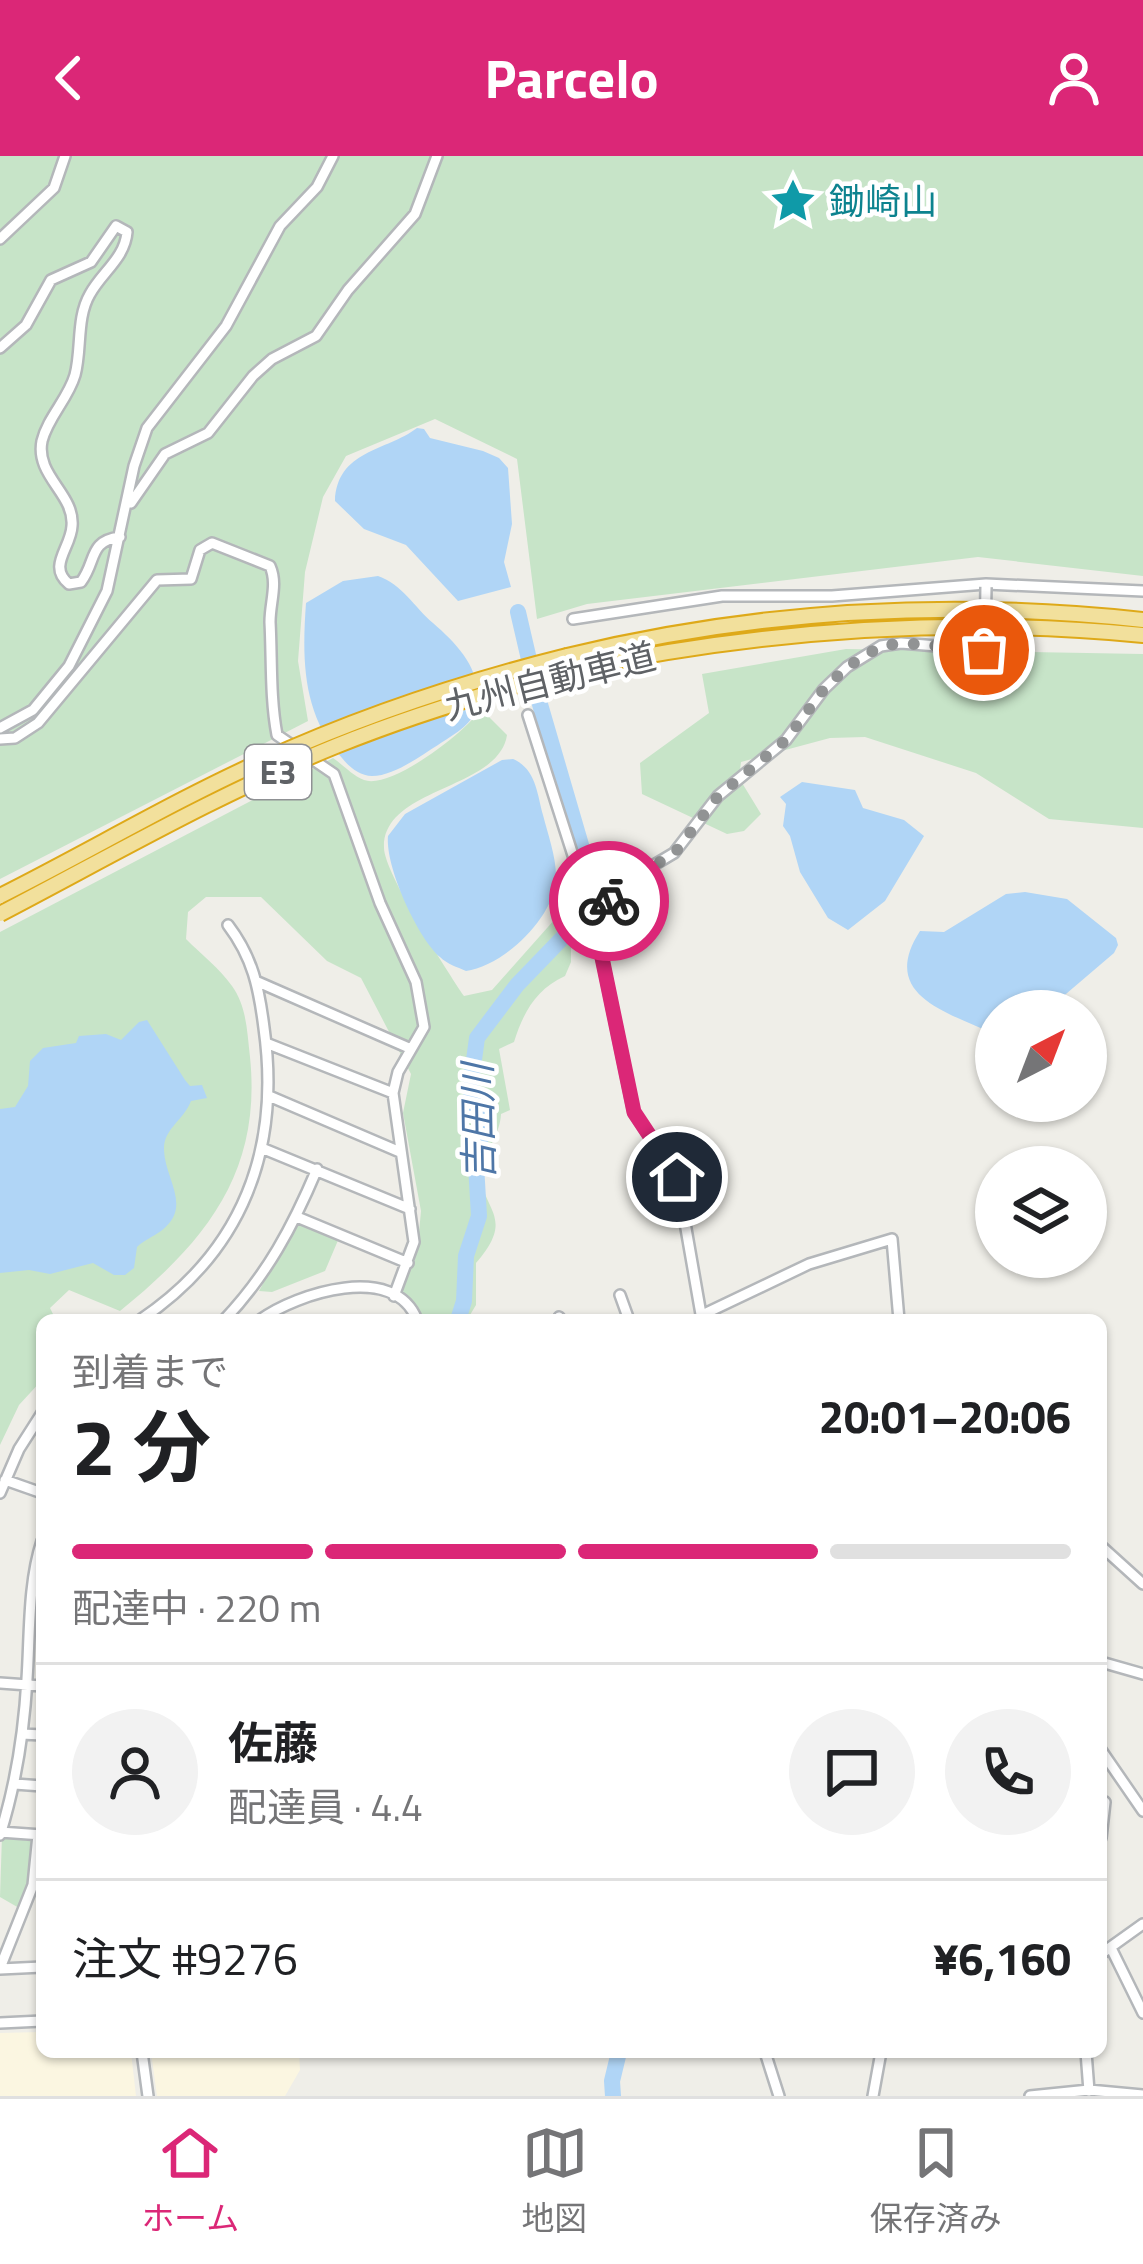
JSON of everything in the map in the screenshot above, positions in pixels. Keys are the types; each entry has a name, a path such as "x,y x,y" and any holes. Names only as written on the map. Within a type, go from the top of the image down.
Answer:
{"highway":[{"name":"九州自動車道","path":"0,896 262,760 428,695 700,629 897,609 1022,610 1143,620"},
{"name":"九州自動車道","path":"0,914 187,815 337,746 570,663 897,625 1021,626 1143,635"}],"street":[{"path":"0,239 54,188 64,156"},
{"path":"0,728 33,710 69,666 107,591 134,466 154,416 226,326 280,226 317,188 333,156"},
{"path":"128,508 165,454 208,433 245,384 272,359 316,336 348,290 416,214 437,156"},
{"path":"0,348 26,325 51,280 92,262 116,226 127,232 126,244 88,296 73,382 48,425 41,450 46,472 67,502 73,522 58,566 62,578 69,584 81,582 98,544 120,537"},
{"path":"0,739 15,738 38,722 157,580 191,579 200,550 212,544 270,566 275,578 270,616 272,710 278,735 334,774 380,903 416,982 424,1027 410,1048 393,1093 415,1242 394,1296"},
{"path":"595,924 627,881 674,854 718,796 786,740 847,667 881,646 922,643 984,650 986,586"},
{"path":"573,619 722,596 832,596 986,586 1143,590"},
{"path":"528,715 595,924 634,1112 677,1177 701,1314"},
{"path":"148,1314 189,1281 215,1251 239,1213 264,1148 269,1096 258,982 248,951 228,926"},
{"path":"258,982 410,1048"},
{"path":"266,1043 393,1093"},
{"path":"269,1096 400,1152"},
{"path":"264,1148 410,1209"},
{"path":"230,1314 252,1290 297,1217 317,1169"},
{"path":"297,1217 408,1263"},
{"path":"708,1314 809,1264 892,1239 898,1314"},
{"path":"275,1314 346,1286 394,1296 407,1302 414,1314"},
{"path":"620,1295 626,1314"},
{"path":"0,1493 36,1424"},
{"path":"5,1480 36,1491"},
{"path":"1107,1551 1143,1584"},
{"path":"36,1596 15,1784 0,1833 36,1835"},
{"path":"1107,1664 1143,1674"},
{"path":"0,1683 36,1686"},
{"path":"22,1734 36,1735"},
{"path":"1107,1760 1143,1811"},
{"path":"15,1784 36,1786"},
{"path":"1107,1801 1130,1798"},
{"path":"36,1890 0,1968 36,1967"},
{"path":"1107,1951 1143,1924"},
{"path":"1107,1953 1127,1977 1143,2013"},
{"path":"1127,1977 1143,1972"},
{"path":"0,2023 36,2021"},
{"path":"143,2058 148,2096"},
{"path":"767,2058 779,2096"},
{"path":"873,2096 879,2058"},
{"path":"1086,2058 1089,2093"},
{"path":"1030,2096 1143,2095"}],"shaded area":[{"path":"36,2032 36,2058 132,2058 136,2096 0,2096 0,2033"},
{"path":"152,2058 299,2058 300,2070 285,2096 157,2096"}],"green space":[{"path":"0,156 1143,156 1143,576 978,557 587,604 537,619 517,459 435,419 346,456 323,497 305,572 298,661 308,721 0,879"},
{"path":"846,649 1143,654 1143,828 1049,819 976,773 865,737 830,738 741,762 739,778 761,814 744,831 727,834 642,794 640,763 709,713 702,674"},
{"path":"481,709 507,735 499,753 484,767 401,812 388,828 384,848 394,878 464,996 492,990 571,901 571,962 565,976 532,1003 514,1042 499,1049 510,1110 501,1114 483,1167 495,1233 476,1263 476,1305 471,1314 416,1314 402,1290 418,1243 421,1211 403,1113 411,1074 361,978 327,961 261,897 206,897 188,912 186,939 232,986 248,1038 251,1098 237,1170 202,1231 120,1311 69,1290 50,1308 53,1314 36,1314 36,1387 19,1405 0,1445 0,932 333,758 364,780 376,781 409,768"},
{"path":"298,1221 339,1238 325,1271 272,1292 259,1291"},
{"path":"2,1835 33,1838 32,1883 19,1908 0,1897"}],"water":[{"path":"417,428 430,438 499,458 508,468 512,524 504,562 511,587 458,601 406,545 364,529 335,501 344,471 354,462"},
{"path":"378,576 401,590 460,650 473,671 477,695 474,714 461,730 406,765 372,776 348,765 319,723 305,665 305,624 306,603 343,581"},
{"path":"513,759 527,769 537,790 555,864 553,895 524,938 495,960 466,971 443,959 422,934 397,882 388,836 405,814 502,760"},
{"path":"802,782 855,790 863,808 904,820 924,836 885,901 848,930 828,918 800,872 783,826 786,804 780,797"},
{"path":"1006,894 1067,899 1116,938 1118,945 1071,990 975,990 975,1025 924,999 907,971 909,953 920,931 944,932"},
{"path":"147,1020 185,1080 190,1086 202,1085 207,1098 191,1101 165,1143 176,1203 170,1222 137,1247 134,1268 125,1275 114,1275 93,1263 50,1274 0,1273 0,1109 15,1107 28,1086 30,1061 43,1048 76,1043 79,1036 106,1034 121,1040"}],"waterway":[{"name":"吉田川","path":"460,1314 466,1256 479,1216 476,1165 482,1129 470,1089 477,1038 517,985 572,928 593,886 518,612"},
{"name":"吉田川","path":"613,2096 618,2058"}],"way so far":[{"path":"609,901 627,881 674,854 718,796 786,740 847,667 881,646 902,643 984,650"}],"place":[{"name":"鋤崎山","path":"793,201"}],"route":[{"path":"609,901 595,924 634,1112 677,1177"}]}
